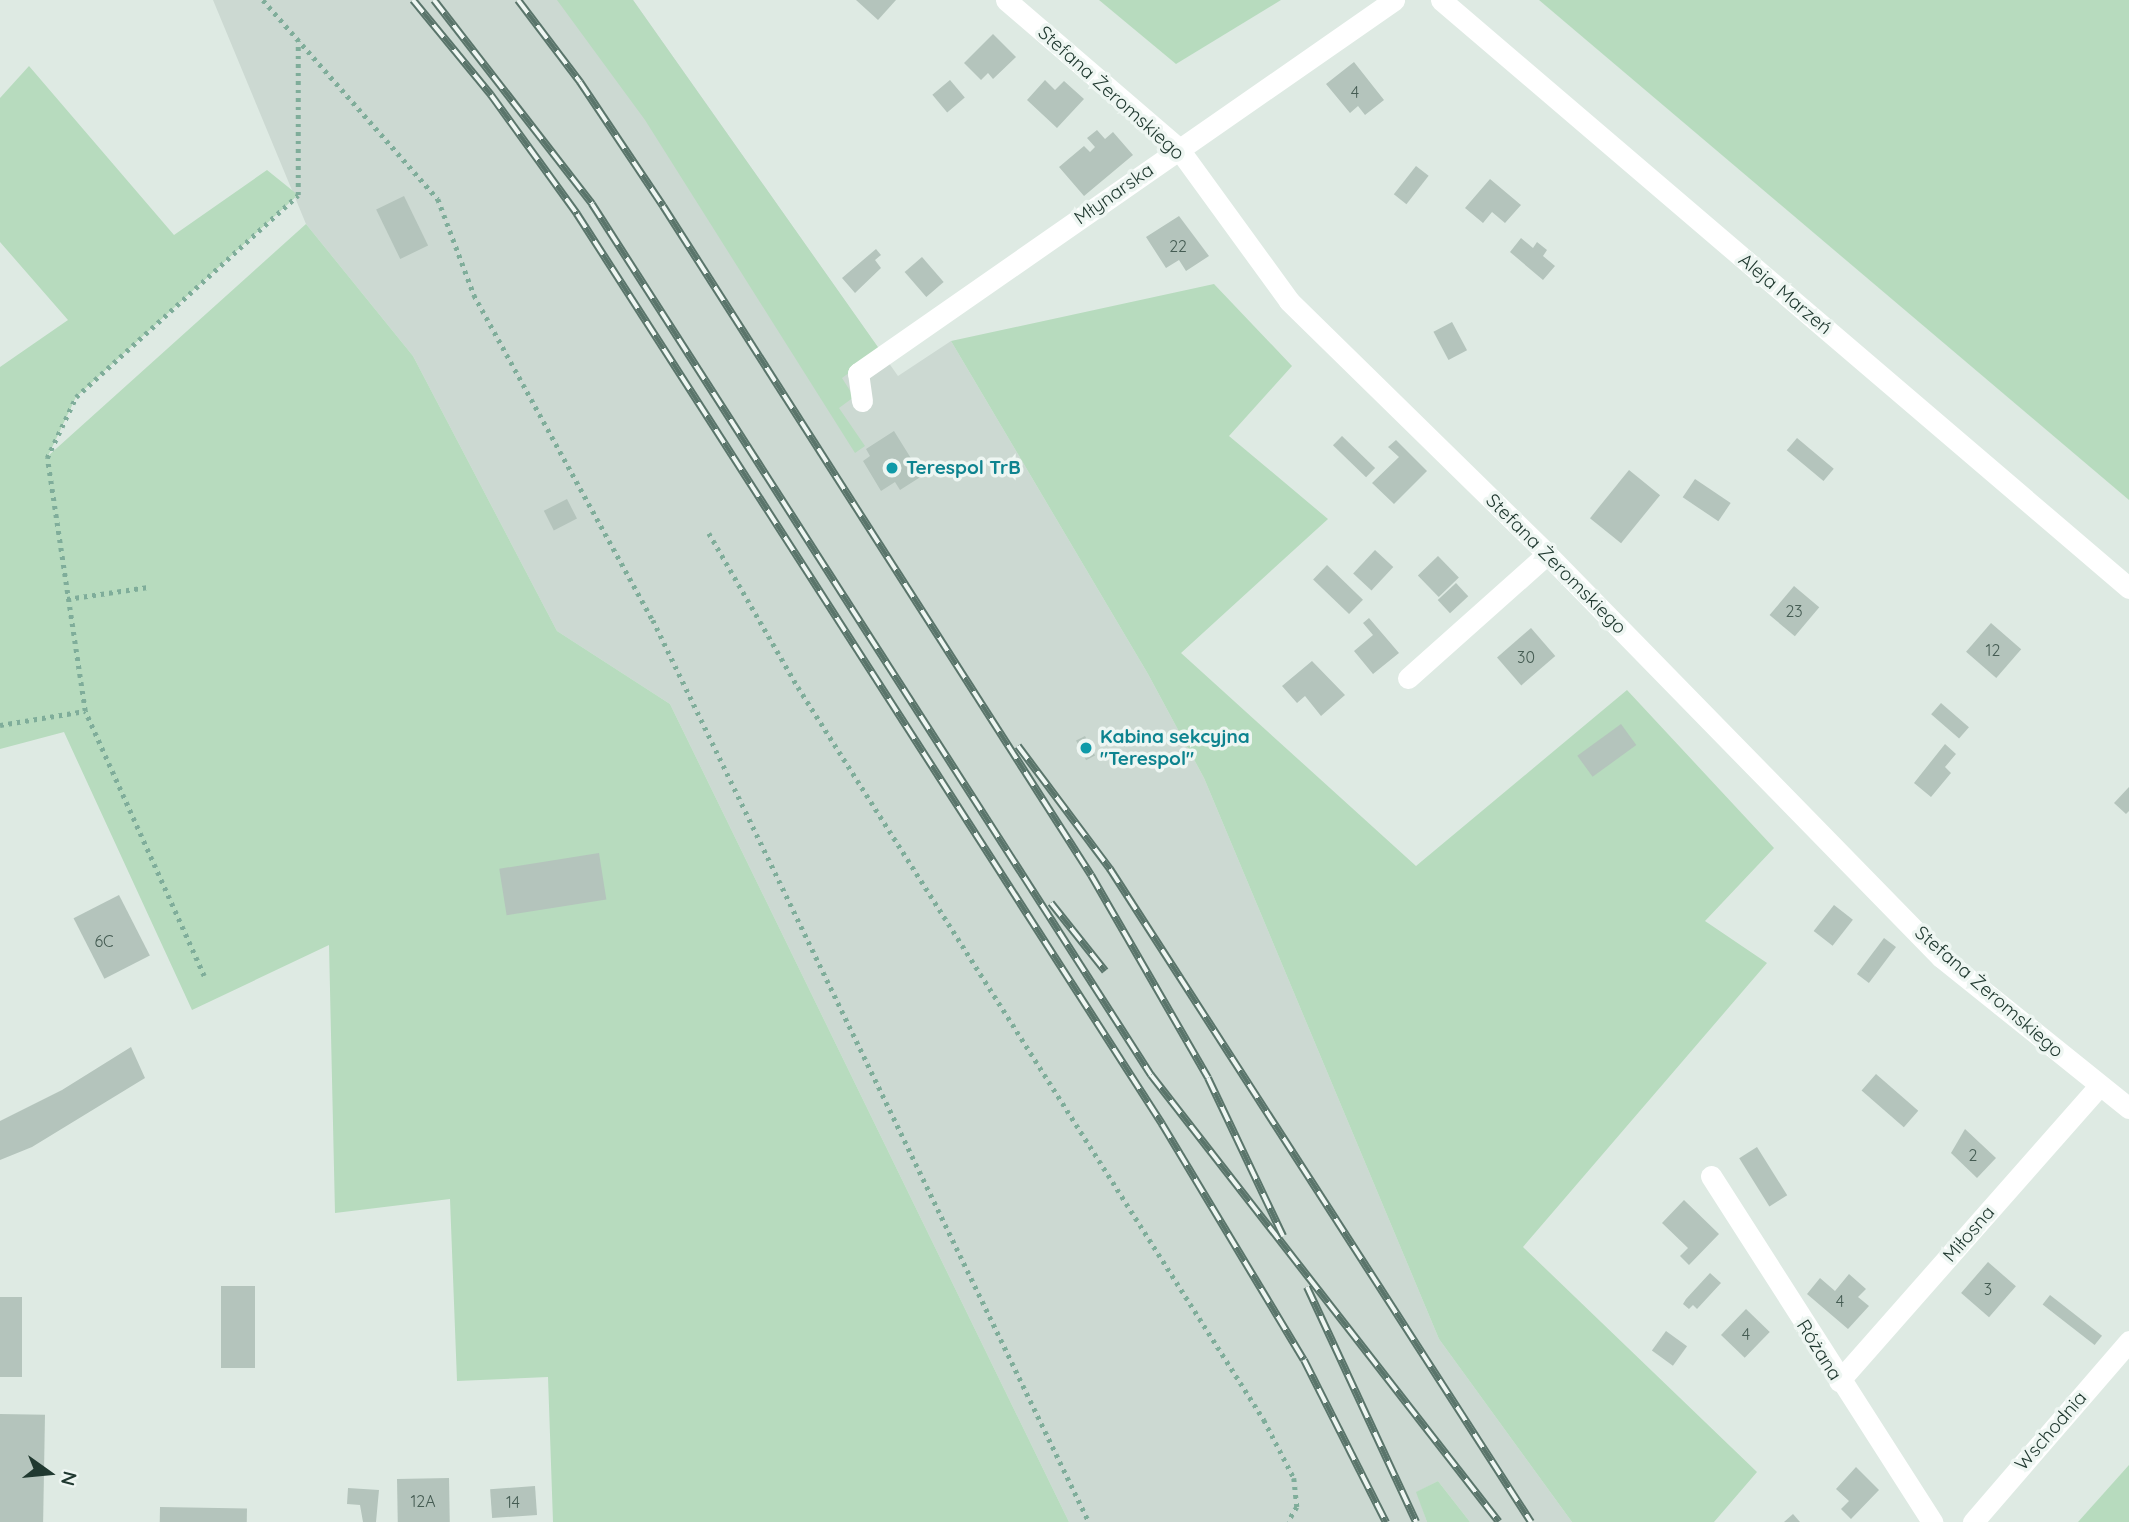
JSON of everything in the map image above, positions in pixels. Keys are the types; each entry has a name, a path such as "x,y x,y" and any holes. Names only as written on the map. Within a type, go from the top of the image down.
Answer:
{"street":[{"name":"Stefana Żeromskiego","path":"1006,0 1178,148 1289,301 1547,554 1941,957 2129,1108"},
{"name":"Młynarska","path":"862,401 858,373 1394,0"},
{"name":"Aleja Marzeń","path":"1441,0 2129,588"},
{"path":"1408,678 1547,554"},
{"name":"Miłosna","path":"1839,1381 2099,1086"},
{"name":"Różana","path":"1711,1176 1839,1381 1932,1522"},
{"name":"Wschodnia","path":"1973,1522 2129,1340"}],"path":[{"path":"263,0 438,199 474,295 653,620 1089,1522"},
{"path":"204,976 85,711 47,458 76,397 298,195 298,41"},
{"path":"709,533 798,687 1264,1420 1294,1478 1297,1507 1288,1522"},
{"path":"67,599 148,587"},
{"path":"0,725 85,711"}],"shaded area":[{"path":"213,0 633,0 898,376 951,341 1148,674 1204,778 1439,1339 1572,1522 1470,1522 1438,1481 1417,1492 1427,1522 1069,1522 670,704 557,631 413,356 306,224"}],"green space":[{"path":"557,0 633,0 880,350 842,378 854,397 839,408 865,446 855,453 645,120"},
{"path":"1099,0 1281,0 1176,64"},
{"path":"1539,0 2129,0 2129,500"},
{"path":"29,66 174,235 267,170 298,195 76,397 48,456 306,224 413,356 557,631 670,704 1069,1522 553,1522 548,1377 457,1381 450,1199 335,1213 329,945 192,1010 64,732 0,749 0,367 68,320 0,242 0,98"},
{"path":"1214,284 1292,366 1229,436 1328,519 1181,653 1416,866 1627,690 1774,848 1705,921 1767,963 1523,1247 1757,1472 1714,1522 1572,1522 1439,1339 1204,778 1148,674 951,341"},
{"path":"2129,1465 2129,1522 2078,1522"},
{"path":"1438,1481 1470,1522 1427,1522 1416,1492"}],"building":[{"path":"856,0 896,0 878,20"},
{"path":"993,34 1016,57 993,79 988,73 981,80 964,63"},
{"path":"1354,62 1384,100 1365,115 1358,106 1350,113 1326,84"},
{"path":"950,80 965,98 947,112 932,95"},
{"path":"1045,80 1055,90 1064,81 1084,99 1057,128 1027,100"},
{"path":"1097,130 1105,139 1113,132 1133,155 1084,196 1059,167 1084,146 1090,152 1095,147 1087,138"},
{"path":"1416,166 1429,176 1406,204 1394,194"},
{"path":"1490,179 1521,205 1505,223 1492,212 1483,223 1465,208"},
{"path":"404,196 428,245 400,259 376,210"},
{"path":"1179,216 1209,256 1186,271 1179,260 1166,268 1146,237"},
{"path":"1521,238 1533,248 1537,242 1547,250 1543,256 1555,266 1543,280 1510,252"},
{"path":"876,249 881,255 875,260 881,268 855,293 842,278"},
{"path":"922,257 944,282 926,297 905,272"},
{"path":"1452,322 1467,350 1448,360 1433,332"},
{"name":"Terespol TrB","path":"894,431 922,476 900,490 895,482 881,491 863,461 870,456 866,449"},
{"path":"1342,436 1375,468 1366,477 1333,445"},
{"path":"1797,438 1834,469 1823,481 1787,450"},
{"path":"1396,440 1427,471 1394,504 1372,483 1399,457 1388,447"},
{"path":"1629,470 1660,495 1621,543 1590,518"},
{"path":"1695,479 1731,503 1718,521 1683,497"},
{"path":"567,499 577,519 554,530 544,511"},
{"path":"1375,550 1393,567 1371,590 1353,573"},
{"path":"1438,556 1459,578 1439,597 1418,575"},
{"path":"1327,565 1363,600 1349,614 1313,579"},
{"path":"1456,583 1468,596 1450,613 1438,600"},
{"path":"1794,586 1819,607 1795,636 1770,615"},
{"path":"1369,618 1399,653 1373,674 1354,651 1373,635 1363,623"},
{"path":"1991,623 2021,649 1996,678 1966,652"},
{"path":"1531,628 1555,656 1521,685 1497,658"},
{"path":"1312,661 1345,695 1321,716 1305,696 1297,703 1282,686"},
{"path":"1941,703 1969,727 1959,739 1931,714"},
{"path":"1621,724 1636,745 1593,777 1577,756"},
{"name":"Kabina sekcyjna \"Terespol\"","path":"1085,736 1095,756 1086,760 1076,741"},
{"path":"1945,744 1956,754 1945,767 1951,773 1931,797 1914,783"},
{"path":"2129,787 2129,811 2126,814 2114,803"},
{"path":"599,853 606,899 507,915 499,869"},
{"path":"119,895 150,956 104,979 74,918"},
{"path":"1834,905 1853,920 1833,946 1814,931"},
{"path":"1884,938 1896,947 1869,983 1857,974"},
{"path":"131,1047 145,1078 32,1147 0,1160 0,1121 62,1090"},
{"path":"1876,1074 1918,1111 1904,1127 1862,1091"},
{"path":"1965,1129 1996,1158 1977,1178 1951,1153"},
{"path":"1757,1147 1787,1195 1769,1206 1739,1158"},
{"path":"1684,1200 1719,1234 1689,1265 1680,1256 1688,1248 1662,1223"},
{"path":"1988,1262 2016,1286 1989,1317 1961,1293"},
{"path":"1710,1273 1721,1283 1697,1309 1693,1305 1689,1309 1683,1304"},
{"path":"1849,1274 1866,1289 1858,1297 1869,1306 1848,1329 1807,1294 1820,1278 1835,1291"},
{"path":"221,1286 255,1286 255,1368 221,1368"},
{"path":"2050,1295 2102,1336 2095,1345 2043,1304"},
{"path":"0,1297 22,1297 22,1377 0,1377"},
{"path":"1746,1309 1770,1332 1745,1358 1721,1335"},
{"path":"1666,1331 1687,1346 1673,1366 1652,1350"},
{"path":"0,1414 45,1415 43,1522 0,1522"},
{"path":"1856,1467 1879,1490 1851,1519 1841,1509 1849,1501 1836,1489"},
{"path":"449,1478 450,1522 398,1522 397,1479"},
{"path":"535,1486 537,1515 492,1518 490,1489"},
{"path":"348,1488 379,1490 376,1522 363,1522 360,1505 347,1504"},
{"path":"160,1507 247,1509 247,1522 160,1522"},
{"path":"1793,1514 1800,1522 1784,1522"}],"railway":[{"path":"413,0 491,95 577,214 1162,1124 1304,1360 1386,1522"},
{"path":"434,0 592,204 1151,1075 1499,1522"},
{"path":"518,0 580,82 663,206 1091,875 1208,1078 1283,1236"},
{"path":"1018,746 1110,869 1531,1522"},
{"path":"1051,903 1105,971"},
{"path":"1307,1287 1416,1522"}],"place":[{"name":"Terespol TrB","path":"892,468"},
{"name":"Kabina sekcyjna \"Terespol\"","path":"1086,748"}]}
